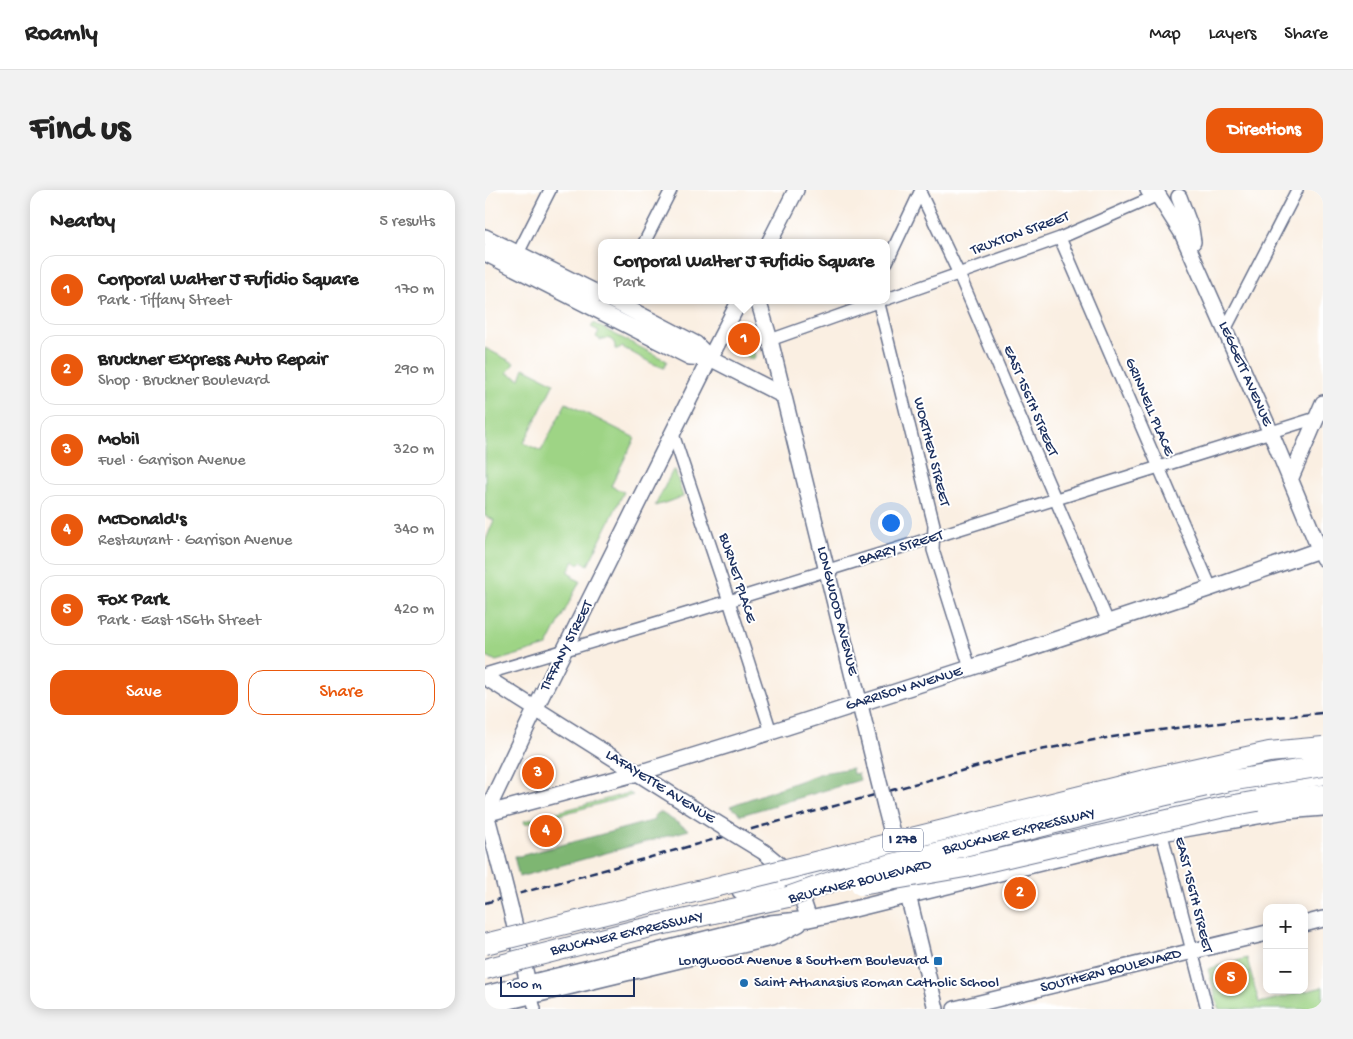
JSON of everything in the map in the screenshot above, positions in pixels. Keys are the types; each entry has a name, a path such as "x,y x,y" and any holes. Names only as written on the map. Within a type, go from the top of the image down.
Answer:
{"highway":[{"name":"BRUCKNER EXPRESSWAY","path":"485,944 1161,776 1269,752 1323,747"},
{"name":"BRUCKNER EXPRESSWAY","path":"485,969 633,931 795,896 853,874 1162,796 1229,781 1323,766"},
{"path":"795,896 965,867 1215,809 1257,801 1323,795"}],"main road":[{"path":"771,239 796,190"},
{"name":"LEGGETT AVENUE","path":"1155,192 1182,233 1195,261 1271,433 1321,554"},
{"path":"1180,193 1191,229 1195,261"},
{"path":"485,237 514,260 607,315 690,357 710,358"},
{"path":"485,253 514,260 598,294"},
{"path":"620,304 696,344 710,358 783,396"},
{"name":"TIFFANY STREET","path":"486,814 535,709 738,304"},
{"name":"LONGWOOD AVENUE","path":"759,304 770,340 936,1009"},
{"path":"1290,480 1323,403"},
{"name":"GARRISON AVENUE","path":"486,814 638,773 771,732 1211,588 1321,554"},
{"name":"LAFAYETTE AVENUE","path":"485,675 535,709 764,852 795,878 795,896 809,919"},
{"name":"BRUCKNER BOULEVARD","path":"485,949 795,878 1150,788 1276,762 1323,757"},
{"name":"BRUCKNER BOULEVARD","path":"485,974 524,966 901,870 952,861 1156,810 1251,788 1323,777"},
{"name":"BRUCKNER BOULEVARD","path":"485,1007 532,996 770,923 809,919 1162,833 1286,812 1323,808"},
{"path":"486,814 532,996"},
{"path":"1308,923 1323,919"},
{"name":"SOUTHERN BOULEVARD","path":"955,1009 1263,934"},
{"name":"BRUCKNER BOULEVARD","path":"485,994 532,996"}],"street":[{"path":"514,260 550,190"},
{"path":"646,239 671,190"},
{"path":"1225,330 1297,190"},
{"path":"890,256 921,191"},
{"name":"EAST 156TH STREET","path":"921,191 958,272 1108,622"},
{"name":"TRUXTON STREET","path":"890,297 1059,238 1155,192"},
{"name":"GRINNELL PLACE","path":"1059,238 1211,588"},
{"path":"607,315 610,304"},
{"name":"TRUXTON STREET","path":"770,340 870,304"},
{"name":"WORTHEN STREET","path":"882,304 934,525 933,550 970,668"},
{"name":"BARRY STREET","path":"485,675 1056,500 1316,418"},
{"name":"BURNET PLACE","path":"673,434 771,732"},
{"name":"EAST 156TH STREET","path":"1150,788 1207,1009"}],"green space":[{"path":"593,323 667,361 664,368 622,347 615,349 614,343 611,340 606,338 601,340 596,337 599,331 591,327"},
{"path":"744,325 748,329 755,357 753,360 732,350"},
{"path":"485,348 514,363 507,373 520,379 524,368 554,383 524,443 541,451 566,403 635,438 611,486 624,492 588,565 581,561 579,564 574,561 568,572 573,575 572,577 580,581 547,646 496,661 485,655 485,542 494,520 485,516"},
{"path":"673,470 675,470 683,497 655,506"},
{"path":"852,768 853,774 858,773 860,780 741,815 730,806 822,773"},
{"path":"629,793 633,795 525,824 524,821"},
{"path":"660,812 689,830 519,877 514,856 655,820 654,816"},
{"path":"1247,958 1259,1003 1295,994 1308,994 1308,991 1323,987 1323,1009 1219,1009 1208,969"}],"railway":[{"path":"485,903 1022,754 1059,746 1172,729 1323,713"}],"place":[{"name":"Corporal Walter J Fufidio Square","path":"744,339"},
{"name":"Mobil","path":"538,773"},
{"name":"McDonald's","path":"546,831"},
{"name":"Bruckner Express Auto Repair","path":"1020,893"},
{"name":"Longwood Avenue & Southern Boulevard","path":"938,961"},
{"name":"Fox Park","path":"1231,978"},
{"name":"Saint Athanasius Roman Catholic School","path":"744,983"}]}
